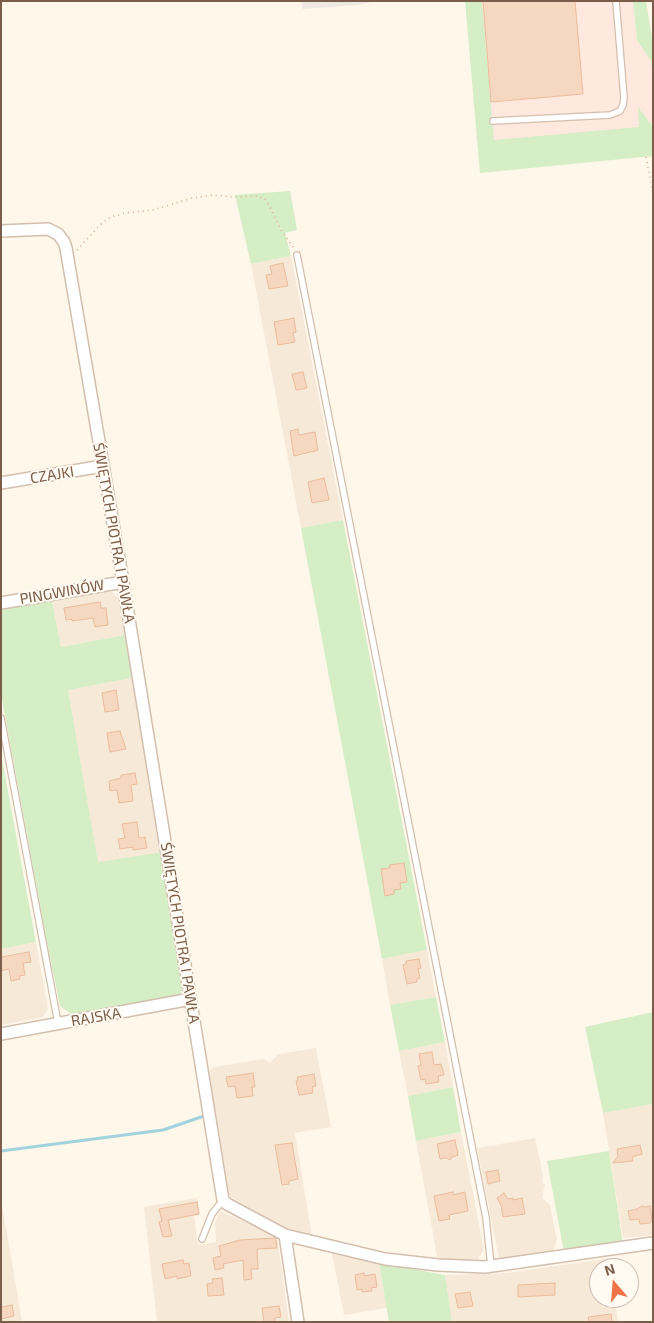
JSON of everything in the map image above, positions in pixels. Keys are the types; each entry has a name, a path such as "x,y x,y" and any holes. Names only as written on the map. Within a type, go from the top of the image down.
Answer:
{"street":[{"name":"ŚWIĘTYCH PIOTRA I PAWŁA","path":"1,231 43,228 54,231 64,242 67,254 123,582 223,1200"},
{"name":"CZAJKI","path":"1,483 103,466"},
{"name":"PINGWINÓW","path":"1,602 123,582"},
{"name":"RAJSKA","path":"1,1034 191,999"},
{"path":"223,1200 227,1204 285,1235 385,1259 438,1266 491,1266 653,1243"},
{"path":"285,1235 298,1322"}],"lane":[{"path":"493,121 574,115 604,115 620,111 624,98 616,1"},
{"path":"297,255 486,1218 491,1266"},
{"path":"1,718 58,1024"},
{"path":"202,1239 212,1214 223,1200"}],"path":[{"path":"646,157 653,195"},
{"path":"67,254 79,248 100,225 111,217 124,213 153,210 192,198 214,195 252,196 265,199 281,230 293,244 297,255"}],"shaded area":[{"path":"302,1 376,1 358,5 302,9"},
{"path":"467,1 646,1 653,45 653,146 481,149"},
{"path":"291,256 343,520 301,528 251,264"},
{"path":"110,591 119,597 125,635 61,647 52,601"},
{"path":"132,678 163,852 98,863 68,690"},
{"path":"36,942 48,1009 43,1017 1,1025 1,949"},
{"path":"427,950 436,997 390,1005 382,959"},
{"path":"445,1042 453,1087 408,1096 399,1051"},
{"path":"316,1048 331,1127 295,1133 312,1237 282,1227 226,1194 206,1074 214,1067 264,1059 270,1063 278,1054"},
{"path":"653,1104 653,1235 623,1238 603,1113"},
{"path":"461,1132 484,1250 478,1259 438,1261 416,1141"},
{"path":"535,1138 543,1175 542,1183 545,1184 542,1198 550,1205 557,1240 553,1251 499,1259 477,1148"},
{"path":"197,1198 200,1215 194,1216 198,1245 216,1242 215,1223 220,1211 277,1236 289,1322 157,1322 144,1207"},
{"path":"1,1200 12,1262 22,1322 1,1322"},
{"path":"332,1254 379,1263 387,1308 344,1315"},
{"path":"589,1261 589,1308 616,1308 618,1322 452,1322 445,1275 507,1273"}],"green space":[{"path":"465,1 482,1 494,140 639,127 638,107 653,127 653,156 480,173"},
{"path":"633,1 646,1 653,45 653,78 651,61 637,40"},
{"path":"290,191 297,230 285,233 291,256 251,264 235,195"},
{"path":"343,520 427,950 382,959 301,528"},
{"path":"52,601 61,647 125,635 132,678 68,690 98,862 163,852 184,985 180,994 170,997 71,1014 60,1006 1,694 1,609"},
{"path":"1,754 36,942 1,949"},
{"path":"436,997 445,1042 399,1051 390,1005"},
{"path":"653,1012 653,1104 603,1113 585,1027"},
{"path":"453,1087 461,1132 416,1141 408,1096"},
{"path":"609,1151 623,1244 566,1250 563,1247 547,1161"},
{"path":"379,1263 445,1275 452,1322 389,1322"}],"building":[{"path":"483,1 575,1 583,94 491,102"},
{"path":"283,263 288,286 269,289 266,275 272,274 270,266"},
{"path":"294,318 296,332 293,333 295,342 278,345 274,322"},
{"path":"303,372 307,388 296,390 292,374"},
{"path":"298,429 299,435 315,432 318,450 294,456 290,431"},
{"path":"324,478 329,500 312,503 308,482"},
{"path":"100,602 101,608 106,608 108,625 95,627 93,618 66,620 64,608"},
{"path":"116,690 119,710 105,712 102,693"},
{"path":"120,731 126,749 110,752 107,733"},
{"path":"135,773 137,784 131,785 133,801 119,803 117,790 110,791 109,781 121,778 121,775"},
{"path":"137,822 139,838 145,837 147,848 133,850 133,847 120,849 118,839 125,838 122,824"},
{"path":"404,863 407,882 400,883 401,889 394,890 394,894 385,896 381,869 390,868 389,865"},
{"path":"29,952 31,962 23,963 25,975 19,976 20,979 11,981 9,969 1,971 1,957"},
{"path":"419,959 421,968 418,969 420,978 417,979 417,982 407,984 403,965 406,964 406,961"},
{"path":"432,1052 434,1065 441,1064 444,1075 438,1076 439,1082 426,1084 425,1079 421,1080 418,1066 421,1065 419,1054"},
{"path":"253,1073 255,1087 252,1087 253,1096 237,1098 235,1086 228,1087 226,1077"},
{"path":"314,1074 316,1086 312,1087 313,1093 299,1095 297,1077"},
{"path":"455,1140 458,1155 450,1160 446,1158 440,1159 437,1144"},
{"path":"292,1143 298,1179 289,1181 289,1184 282,1185 275,1145"},
{"path":"640,1145 642,1154 632,1157 633,1161 613,1163 618,1156 617,1149"},
{"path":"498,1170 500,1181 488,1184 486,1172"},
{"path":"453,1192 453,1195 465,1192 468,1211 449,1215 450,1219 439,1221 434,1196"},
{"path":"504,1193 508,1199 522,1198 525,1214 503,1217 501,1205 497,1198"},
{"path":"197,1202 199,1214 168,1220 172,1236 163,1237 159,1222 162,1221 159,1209"},
{"path":"642,1206 650,1206 652,1220 650,1223 640,1224 639,1219 630,1220 628,1211"},
{"path":"275,1238 277,1248 257,1249 258,1269 251,1269 252,1279 244,1280 243,1260 223,1264 224,1268 215,1270 213,1258 221,1256 219,1246 240,1240"},
{"path":"183,1260 184,1264 189,1263 191,1276 177,1279 177,1276 165,1279 162,1264"},
{"path":"364,1273 364,1276 375,1274 377,1287 371,1288 372,1291 362,1292 362,1289 357,1290 355,1275"},
{"path":"222,1278 224,1295 208,1296 207,1284 213,1283 212,1279"},
{"path":"555,1283 555,1295 518,1297 518,1285"},
{"path":"470,1292 473,1306 458,1308 455,1294"},
{"path":"12,1305 14,1316 1,1319 1,1307"},
{"path":"279,1306 281,1317 275,1318 275,1322 264,1322 262,1308"},
{"path":"611,1314 612,1322 589,1322 588,1317"}],"waterway":[{"path":"1,1151 163,1130 204,1116"}]}
